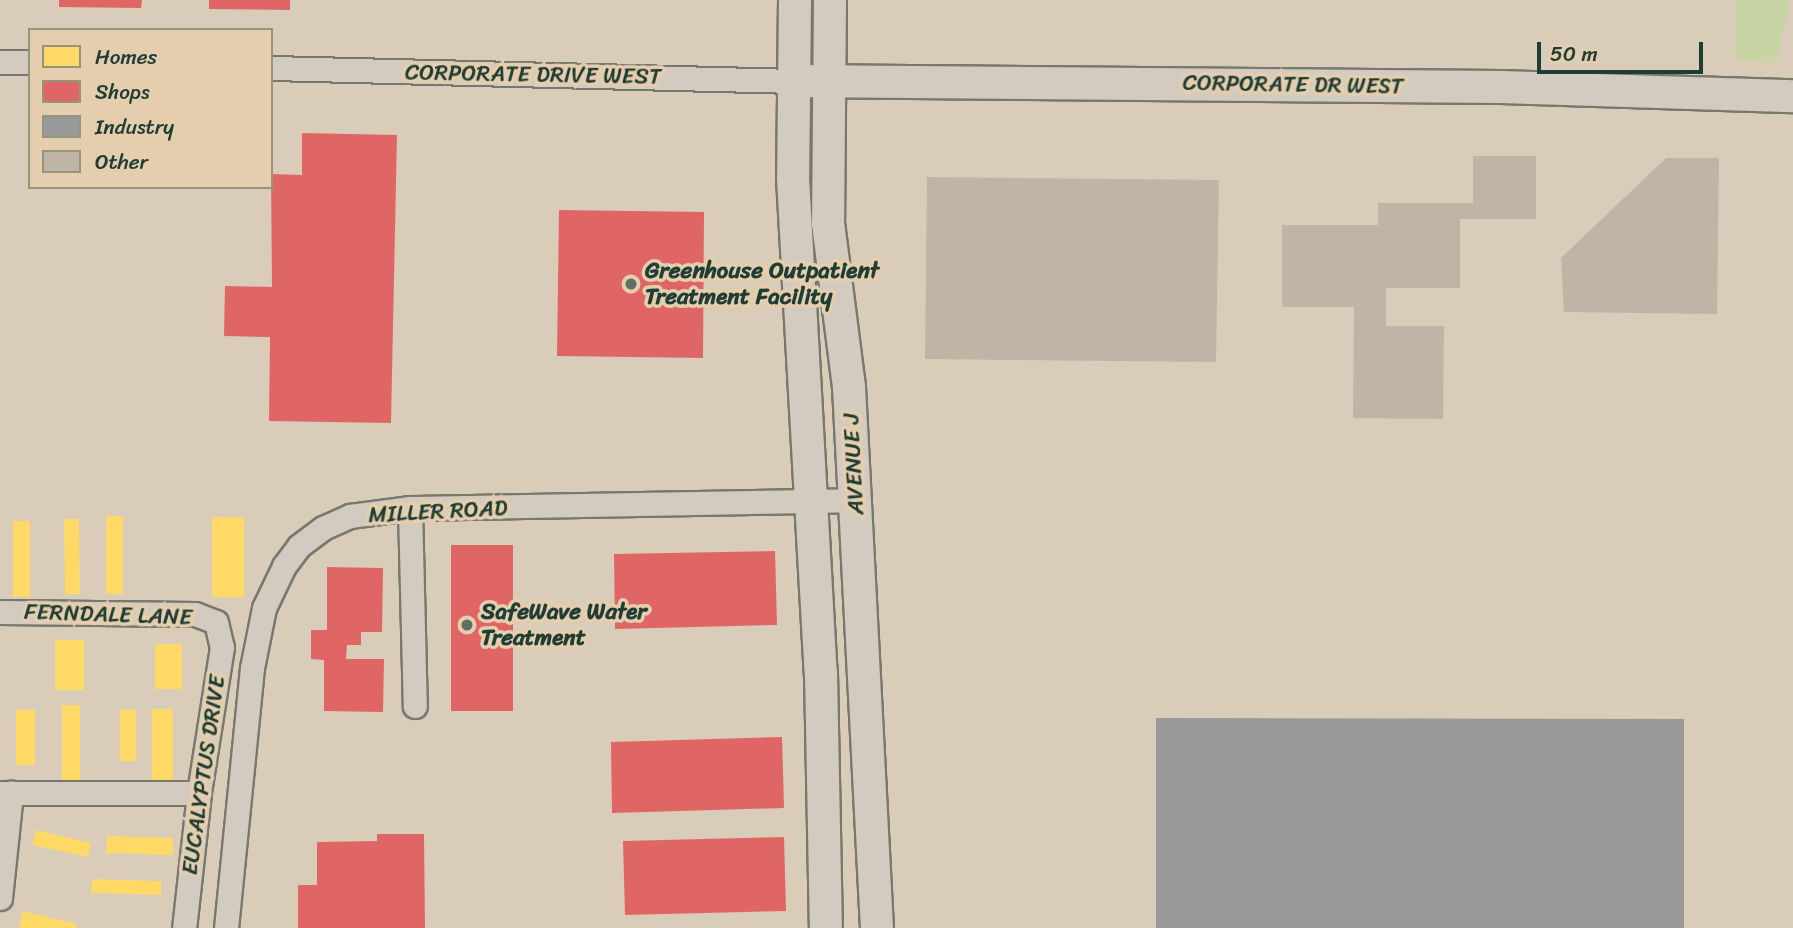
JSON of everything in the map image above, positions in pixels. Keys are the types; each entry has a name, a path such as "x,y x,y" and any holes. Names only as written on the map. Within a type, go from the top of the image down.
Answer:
{"street":[{"name":"AVENUE J","path":"795,0 793,178 814,502 826,928"},
{"name":"AVENUE J","path":"830,0 828,223 849,387 877,928"},
{"path":"0,62 28,62"},
{"name":"CORPORATE DRIVE WEST","path":"273,68 794,81"},
{"name":"CORPORATE DR WEST","path":"794,81 1500,87 1793,96"},
{"name":"MILLER ROAD","path":"226,928 252,668 264,608 291,556 323,528 350,516 410,508 854,500"},
{"path":"410,508 415,706"},
{"name":"FERNDALE LANE","path":"0,612 195,614 216,622"},
{"name":"EUCALYPTUS DRIVE","path":"184,928 199,793 222,647 216,622"},
{"path":"0,898 5,793 199,793"}],"green space":[{"path":"1736,0 1790,0 1776,63 1736,60"}],"building: Homes":[{"path":"106,516 123,516 123,594 106,594"},
{"path":"212,517 244,517 244,597 212,597"},
{"path":"64,519 79,519 80,594 65,594"},
{"path":"13,521 30,521 30,597 13,597"},
{"path":"55,640 84,640 84,690 55,690"},
{"path":"155,644 182,644 182,689 155,689"},
{"path":"62,705 80,705 80,781 62,781"},
{"path":"152,709 173,709 173,787 152,787"},
{"path":"16,710 35,710 35,765 16,765"},
{"path":"120,710 136,710 136,761 120,761"},
{"path":"36,830 91,843 88,857 32,845"},
{"path":"107,836 173,838 173,855 106,853"},
{"path":"92,879 161,881 161,895 91,893"},
{"path":"22,911 77,924 76,928 19,928"}],"building: Shops":[{"path":"59,0 142,0 141,8 59,7"},
{"path":"209,0 290,0 290,10 209,9"},
{"path":"302,133 397,135 391,423 269,421 270,337 224,336 225,286 272,287 273,174 302,175"},
{"name":"Greenhouse Outpatient Treatment Facility","path":"559,210 704,212 703,358 557,356"},
{"path":"451,545 513,545 513,711 451,711"},
{"path":"775,551 777,625 615,629 614,554"},
{"path":"327,567 383,568 382,632 361,632 361,645 347,645 346,659 384,659 383,712 324,711 324,660 311,659 311,630 327,630"},
{"path":"782,737 784,808 612,813 611,742"},
{"path":"377,834 424,834 425,928 298,928 298,885 317,885 317,842 377,841"},
{"path":"784,837 786,911 625,915 623,841"}],"building: Industry":[{"path":"1156,718 1684,719 1684,928 1156,928"}],"building: Other":[{"path":"1473,156 1536,156 1536,219 1460,219 1460,288 1386,288 1386,326 1444,326 1443,419 1353,418 1354,307 1282,307 1282,225 1378,225 1378,203 1473,203"},
{"path":"1666,158 1719,158 1717,314 1564,312 1561,258"},
{"path":"927,177 1219,180 1216,362 925,359"}],"place":[{"name":"Greenhouse Outpatient Treatment Facility","path":"631,284"},
{"name":"SafeWave Water Treatment","path":"467,625"}]}
